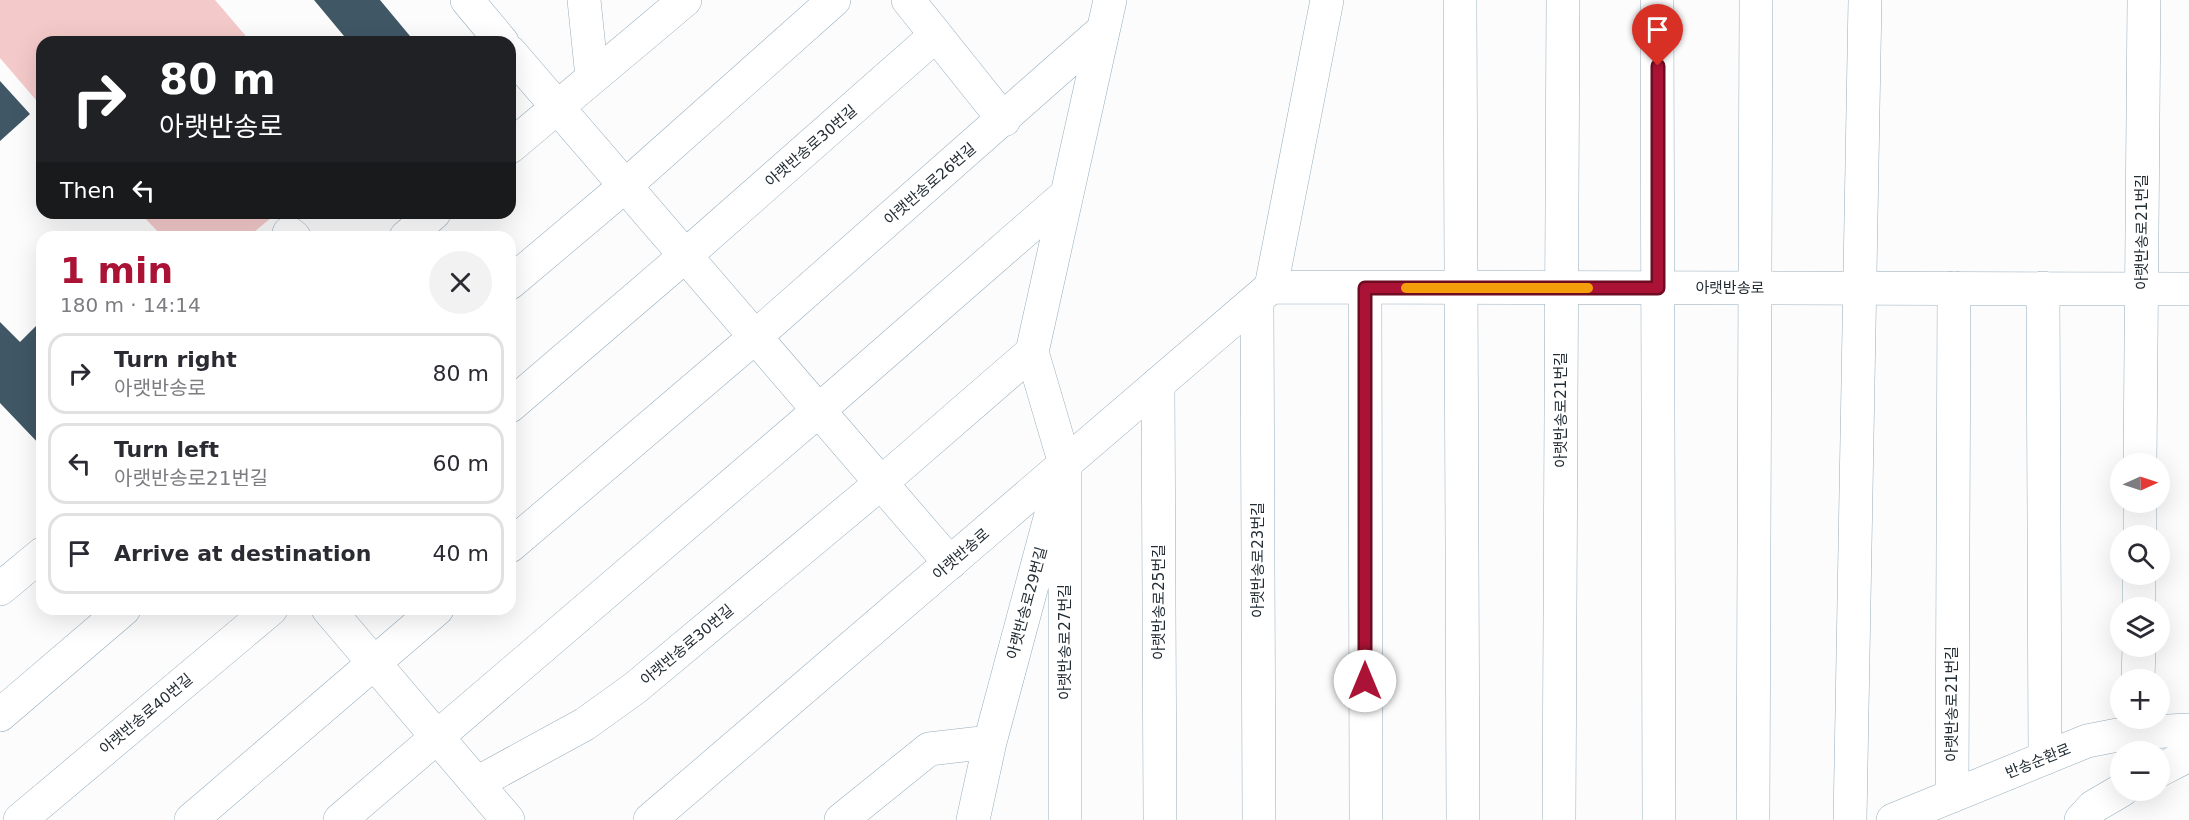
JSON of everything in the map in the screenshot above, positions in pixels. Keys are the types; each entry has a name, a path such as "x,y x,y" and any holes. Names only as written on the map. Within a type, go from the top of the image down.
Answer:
{"street":[{"path":"467,0 497,36"},
{"path":"584,0 592,77"},
{"path":"516,142 685,0"},
{"path":"516,278 625,186 834,0"},
{"path":"908,0 1004,120"},
{"path":"1264,293 1327,0"},
{"path":"1460,0 1463,820"},
{"name":"아랫반송로21번길","path":"1559,820 1563,0"},
{"path":"1657,0 1659,820"},
{"path":"1753,820 1756,0"},
{"path":"1850,820 1865,0"},
{"name":"아랫반송로21번길","path":"2140,453 2144,0"},
{"name":"아랫반송로26번길","path":"755,337 1004,120 1107,15"},
{"name":"아랫반송로26번길","path":"1065,464 1032,352 1107,15"},
{"name":"아랫반송로30번길","path":"516,401 936,35"},
{"path":"516,59 950,563"},
{"path":"340,820 818,411 1067,194"},
{"path":"413,231 427,219"},
{"name":"아랫반송로","path":"650,820 1264,293 1365,288 1461,287 2189,289"},
{"path":"1365,288 1366,820"},
{"name":"아랫반송로21번길","path":"1952,796 1954,288"},
{"path":"2043,288 2045,758"},
{"name":"아랫반송로23번길","path":"1259,820 1264,293"},
{"path":"516,541 755,337"},
{"path":"880,483 1032,352"},
{"name":"아랫반송로25번길","path":"1158,384 1160,820"},
{"name":"아랫반송로29번길","path":"973,820 990,742 1065,464"},
{"name":"아랫반송로27번길","path":"1065,464 1065,820"},
{"name":"아랫반송로30번길","path":"477,783 585,724 635,688 880,483"},
{"path":"0,589 36,559"},
{"path":"0,715 117,615"},
{"name":"아랫반송로40번길","path":"20,820 264,615"},
{"path":"333,615 477,783 497,816"},
{"path":"190,820 430,615"},
{"name":"반송순환로","path":"1893,820 2087,741 2128,729"},
{"name":"반송순환로","path":"2170,729 2189,730"},
{"path":"841,820 929,749 990,742"},
{"path":"2170,765 2189,755"},
{"path":"2081,820 2093,807 2110,797"}],"shaded area":[{"path":"0,0 215,0 246,36 36,36 36,100 0,58"},
{"path":"146,219 270,219 255,231 157,231"}],"building":[{"path":"314,0 380,0 410,36 344,36"},
{"path":"0,81 30,114 0,141"},
{"path":"0,322 20,342 36,326 36,441 0,403"}],"slow traffic":[{"path":"1406,288 1588,288"}],"route":[{"path":"1365,681 1365,288 1658,288 1658,66"}]}
